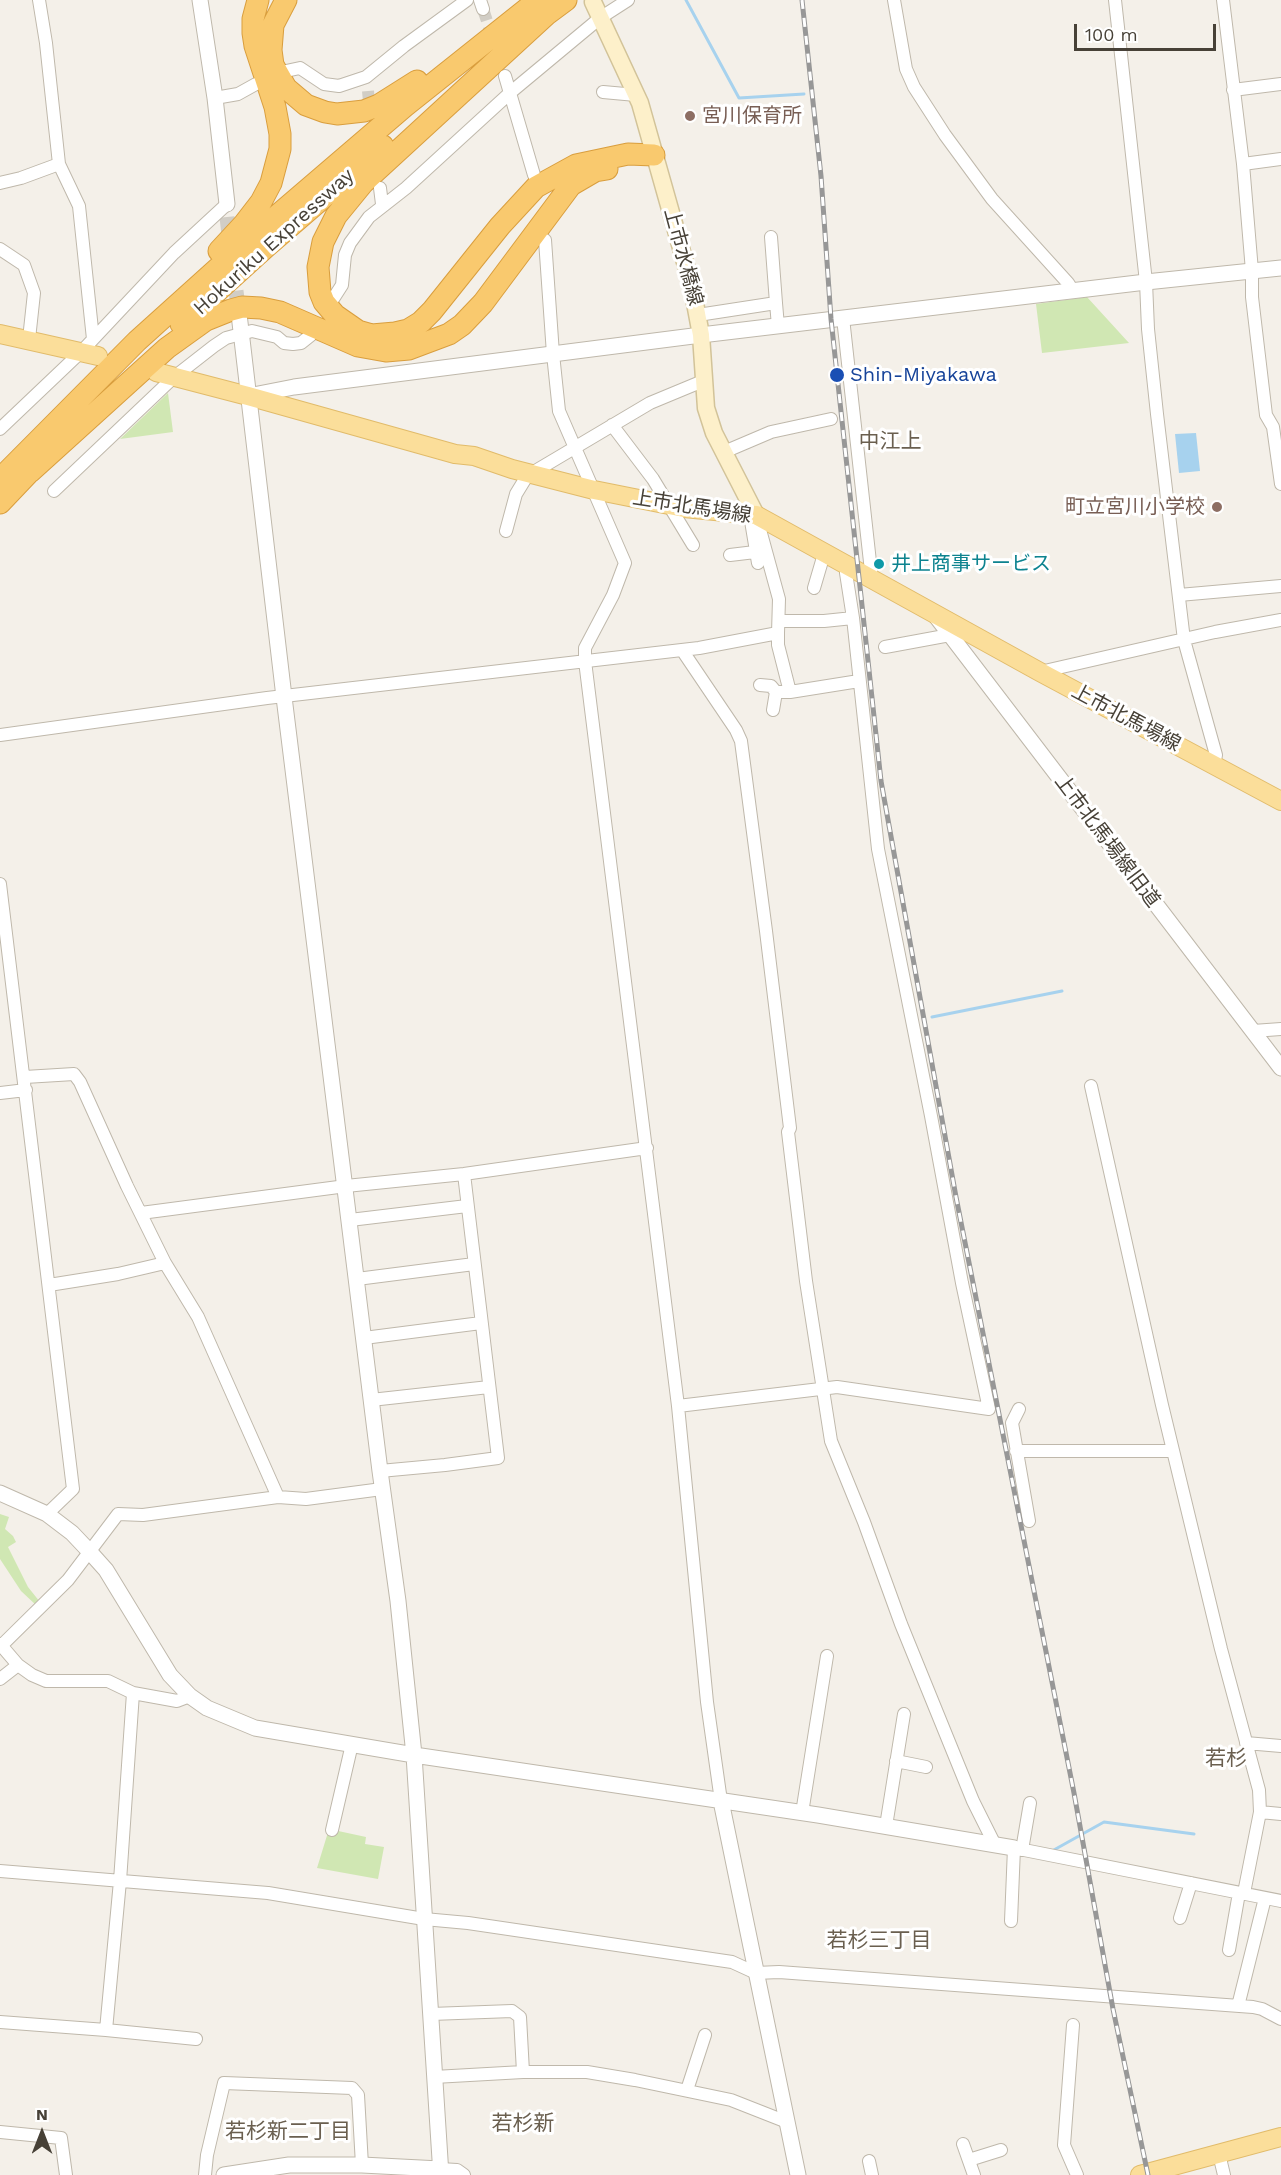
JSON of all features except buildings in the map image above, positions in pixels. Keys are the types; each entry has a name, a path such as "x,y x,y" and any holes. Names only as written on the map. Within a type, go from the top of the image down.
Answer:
{"highway":[{"path":"78,399 244,224 261,202 271,183 280,150 280,134 276,107 255,46 253,19 258,0"},
{"path":"286,0 277,14 271,36 273,64 279,79 295,97 306,105 337,114 364,111 380,105 529,0"},
{"name":"Hokuriku Expressway","path":"0,479 137,341 299,196 405,106 542,8 566,0"},
{"path":"542,8 363,183 336,216 323,242 318,267 320,292 324,302 335,315 358,332 372,335 408,330 432,311 500,226 536,187 576,165 628,154 654,155"},
{"name":"Hokuriku Expressway","path":"0,503 103,398 267,246 542,8"},
{"path":"30,472 167,348 206,320 231,310 242,307 280,312 357,346 386,351 410,349 449,334 462,325 483,303 571,185 595,171 628,165 654,155"}],"main road":[{"name":"上市水橋線","path":"593,2 636,95 692,286 701,335 706,408 714,434 756,515"},
{"path":"0,334 91,349"},
{"name":"上市北馬場線","path":"165,375 594,490 669,505 756,515 1040,672 1281,801"},
{"path":"1140,2175 1281,2138"}],"street":[{"path":"39,0 59,164 79,206 91,349"},
{"path":"0,429 91,349 174,253 227,211 215,98 200,0"},
{"path":"286,70 300,69 324,84 339,86 366,77 467,0"},
{"path":"333,299 342,285 345,255 350,243 369,217 382,204 406,188 511,92 600,18 628,0"},
{"path":"894,0 906,69 914,87 945,135 992,199 1073,291"},
{"path":"1115,0 1146,282 1148,329 1157,414 1179,595 1185,640 1216,755 1214,765"},
{"path":"1223,0 1243,164 1252,297 1266,415 1273,426 1281,484"},
{"path":"505,76 534,176"},
{"path":"366,77 368,91"},
{"path":"215,98 238,94 256,84"},
{"path":"1233,90 1281,84"},
{"path":"603,92 636,95"},
{"path":"1243,164 1281,159"},
{"path":"0,183 59,164"},
{"path":"380,188 382,204"},
{"path":"771,237 778,326"},
{"path":"545,240 557,404 625,563 613,596 585,648 585,662 678,1406 707,1702 721,1801 798,2175"},
{"path":"0,249 24,266 34,293 29,339"},
{"path":"249,396 294,387 701,335 1281,268"},
{"path":"698,315 776,303"},
{"path":"239,314 363,1338 398,1601 414,1755 441,2172"},
{"path":"843,318 872,580"},
{"path":"54,491 165,375 214,345 242,333 266,334 284,343 293,344 301,343 310,335"},
{"path":"506,531 516,494 527,476 650,403 703,381"},
{"path":"724,452 771,432 831,419"},
{"path":"612,425 653,479 693,545"},
{"path":"730,555 757,557 750,522 756,515"},
{"path":"756,515 779,599 778,645 790,692"},
{"path":"814,588 824,554"},
{"path":"678,1406 837,1387 989,1408 962,1283 932,1116 878,849 846,573 848,567"},
{"path":"1179,595 1281,586"},
{"name":"上市北馬場線旧道","path":"934,613 1281,1068"},
{"path":"0,735 284,697 734,643 779,627 852,618"},
{"path":"1040,672 1215,632 1281,620"},
{"path":"885,647 950,635"},
{"path":"682,650 741,741 821,1389 831,1441 864,1522 901,1624 973,1801 995,1845"},
{"path":"776,693 859,681"},
{"path":"760,685 771,686 776,693 773,710"},
{"path":"0,884 26,1084 73,1489 47,1514"},
{"path":"1253,1031 1281,1029"},
{"path":"0,1093 26,1084 74,1074 80,1082 165,1263 198,1317 278,1497"},
{"path":"1091,1086 1173,1451 1221,1649 1259,1790 1260,1812 1229,1950"},
{"path":"141,1213 346,1186 464,1174 647,1148"},
{"path":"380,1471 498,1458 466,1206 464,1174"},
{"path":"350,1220 466,1206"},
{"path":"49,1286 165,1263"},
{"path":"357,1279 474,1264"},
{"path":"363,1338 481,1323"},
{"path":"371,1400 489,1387"},
{"path":"1019,1409 1012,1423 1029,1521"},
{"path":"1016,1451 1173,1451"},
{"path":"190,1696 177,1701 133,1693 108,1682 46,1681 18,1665 1,1645 68,1580 118,1514 143,1515 278,1497 306,1499 382,1489"},
{"path":"0,1493 47,1514 72,1533 89,1551 106,1570 170,1675 190,1696 207,1708 255,1728 414,1755 885,1826 1018,1849 1281,1901"},
{"path":"802,1813 827,1656"},
{"path":"0,1679 18,1665"},
{"path":"106,2030 120,1881 133,1693"},
{"path":"885,1826 904,1714"},
{"path":"1246,1743 1281,1746"},
{"path":"332,1830 352,1744"},
{"path":"896,1761 926,1767"},
{"path":"1011,1921 1018,1849 1030,1803"},
{"path":"1260,1812 1281,1814"},
{"path":"0,1871 268,1893 424,1919 468,1923 732,1962 756,1973 778,1972 1238,2006 1262,2009 1281,2019"},
{"path":"1180,1918 1191,1883"},
{"path":"1238,2006 1265,1898"},
{"path":"430,2014 512,2011 520,2017 523,2072"},
{"path":"0,2022 196,2039"},
{"path":"1073,2025 1064,2145 1077,2175"},
{"path":"687,2090 705,2035"},
{"path":"434,2077 523,2072 587,2072 731,2100 787,2122"},
{"path":"205,2175 207,2155 224,2083 352,2088 358,2095 362,2165"},
{"path":"0,2132 61,2138 66,2175"},
{"path":"963,2144 974,2175"},
{"path":"969,2160 1000,2150"},
{"path":"1219,2154 1224,2175"},
{"path":"869,2161 872,2175"},
{"path":"224,2175 362,2165 441,2172 457,2170 464,2175"}],"green space":[{"path":"1087,297 1129,343 1042,353 1036,304"},
{"path":"168,393 173,432 120,439"},
{"path":"0,1514 9,1517 5,1529 16,1542 8,1547 28,1587 40,1602 37,1606 21,1591 0,1559"},
{"path":"329,1829 366,1837 365,1844 384,1847 378,1879 317,1868"}],"water":[{"path":"1196,433 1200,471 1179,473 1175,434"}],"waterway":[{"path":"686,0 739,98 804,94"},
{"path":"932,1017 1062,991"},
{"path":"1052,1851 1104,1822 1194,1834"}],"tunnel":[{"path":"483,9 494,42"},
{"path":"368,91 370,112"},
{"path":"227,217 230,244"},
{"path":"233,268 239,314"}],"railway":[{"path":"802,0 821,176 831,319 881,781 956,1197 1074,1793 1113,2009 1148,2175"}],"place":[{"name":"宮川保育所","path":"690,116"},
{"name":"Shin-Miyakawa","path":"837,375"},
{"name":"町立宮川小学校","path":"1217,507"},
{"name":"井上商事サービス","path":"879,564"}],"district":[{"name":"中江上","path":"890,442"},
{"name":"若杉","path":"1226,1759"},
{"name":"若杉三丁目","path":"879,1941"},
{"name":"若杉新","path":"523,2124"},
{"name":"若杉新二丁目","path":"288,2132"}]}
